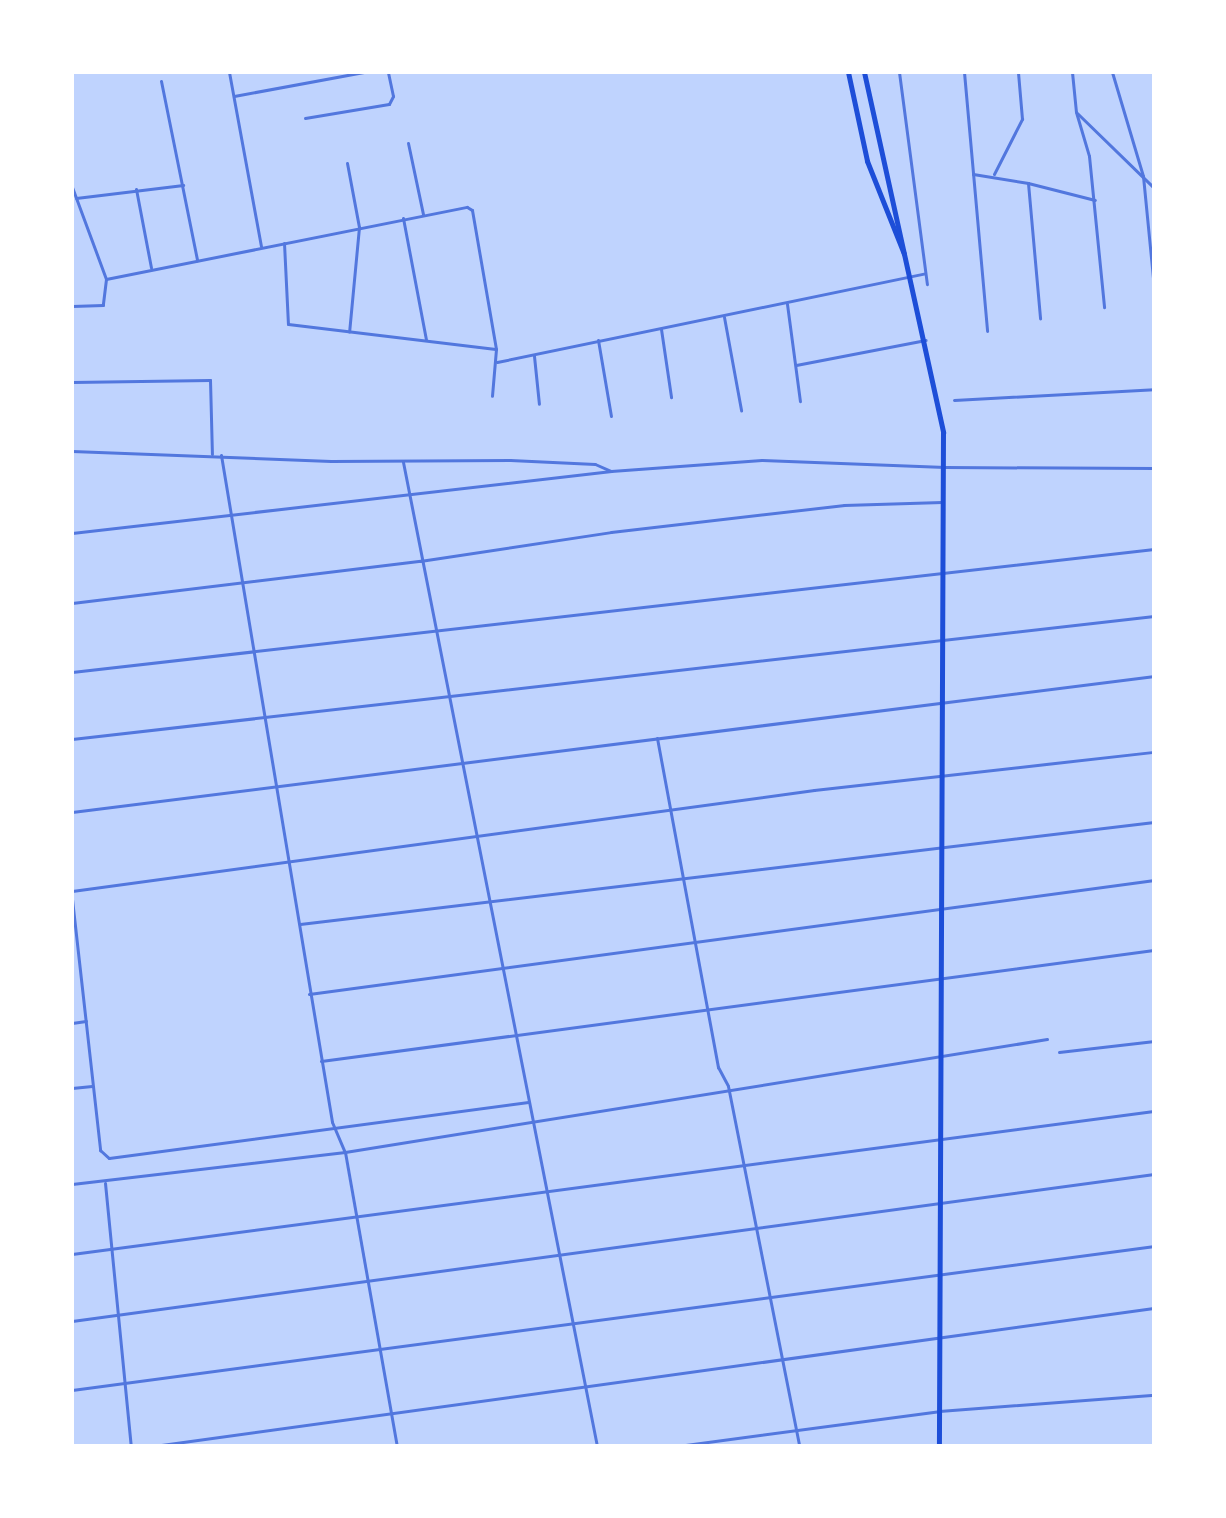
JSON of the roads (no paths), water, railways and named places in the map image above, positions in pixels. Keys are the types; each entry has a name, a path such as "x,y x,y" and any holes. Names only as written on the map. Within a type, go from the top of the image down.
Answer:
{"main road":[{"path":"848,72 867,161 909,265"},
{"path":"864,72 935,382 945,467 940,639 944,849 939,1446"}],"street":[{"path":"229,72 261,246"},
{"path":"234,96 364,72"},
{"path":"305,118 389,104 393,96 388,72"},
{"path":"899,72 927,284"},
{"path":"964,72 987,331"},
{"path":"994,174 1022,119 1018,72"},
{"path":"1072,72 1076,112 1095,200 1104,307"},
{"path":"1112,72 1143,176 1154,289"},
{"path":"161,81 197,260"},
{"path":"1076,112 1154,188"},
{"path":"408,143 423,214"},
{"path":"347,163 359,227 349,332"},
{"path":"973,174 994,174 1095,200"},
{"path":"1028,183 1040,318"},
{"path":"76,198 183,185"},
{"path":"72,187 106,279 103,305 72,306"},
{"path":"136,189 151,269"},
{"path":"106,279 423,214 472,210 496,349 492,396"},
{"path":"403,218 426,342"},
{"path":"284,241 286,322 496,349"},
{"path":"497,362 925,273"},
{"path":"787,304 800,401"},
{"path":"724,317 741,410"},
{"path":"661,329 671,397"},
{"path":"598,340 611,416"},
{"path":"796,365 926,340"},
{"path":"534,356 539,404"},
{"path":"72,382 210,380 212,455"},
{"path":"954,400 1154,389"},
{"path":"72,451 403,462 595,464 611,471"},
{"path":"221,455 228,514 278,787 332,1126 345,1152 397,1446"},
{"path":"72,533 611,471 762,460 945,467 1154,468"},
{"path":"403,462 459,765 597,1446"},
{"path":"72,603 844,505 942,502"},
{"path":"72,672 1154,549"},
{"path":"72,739 1154,616"},
{"path":"72,812 459,765 942,699 1154,676"},
{"path":"657,738 718,1067 728,1086 778,1359 799,1446"},
{"path":"72,891 473,834 1154,752"},
{"path":"300,924 1154,822"},
{"path":"309,994 1154,880"},
{"path":"72,899 100,1150 109,1158 528,1102"},
{"path":"321,1061 707,1007 1154,950"},
{"path":"72,956 78,955"},
{"path":"72,1023 86,1021"},
{"path":"72,1184 345,1152 728,1086 940,1053 974,1053 1047,1039"},
{"path":"1059,1052 1154,1041"},
{"path":"72,1088 94,1085"},
{"path":"72,1254 547,1194 1154,1111"},
{"path":"72,1321 755,1232 1154,1174"},
{"path":"105,1182 131,1446"},
{"path":"72,1390 1154,1246"},
{"path":"154,1446 586,1388 940,1334 1154,1308"},
{"path":"678,1446 939,1411 1154,1395"}],"water":[{"path":"72,72 1154,72 1154,1446 72,1446"}]}
